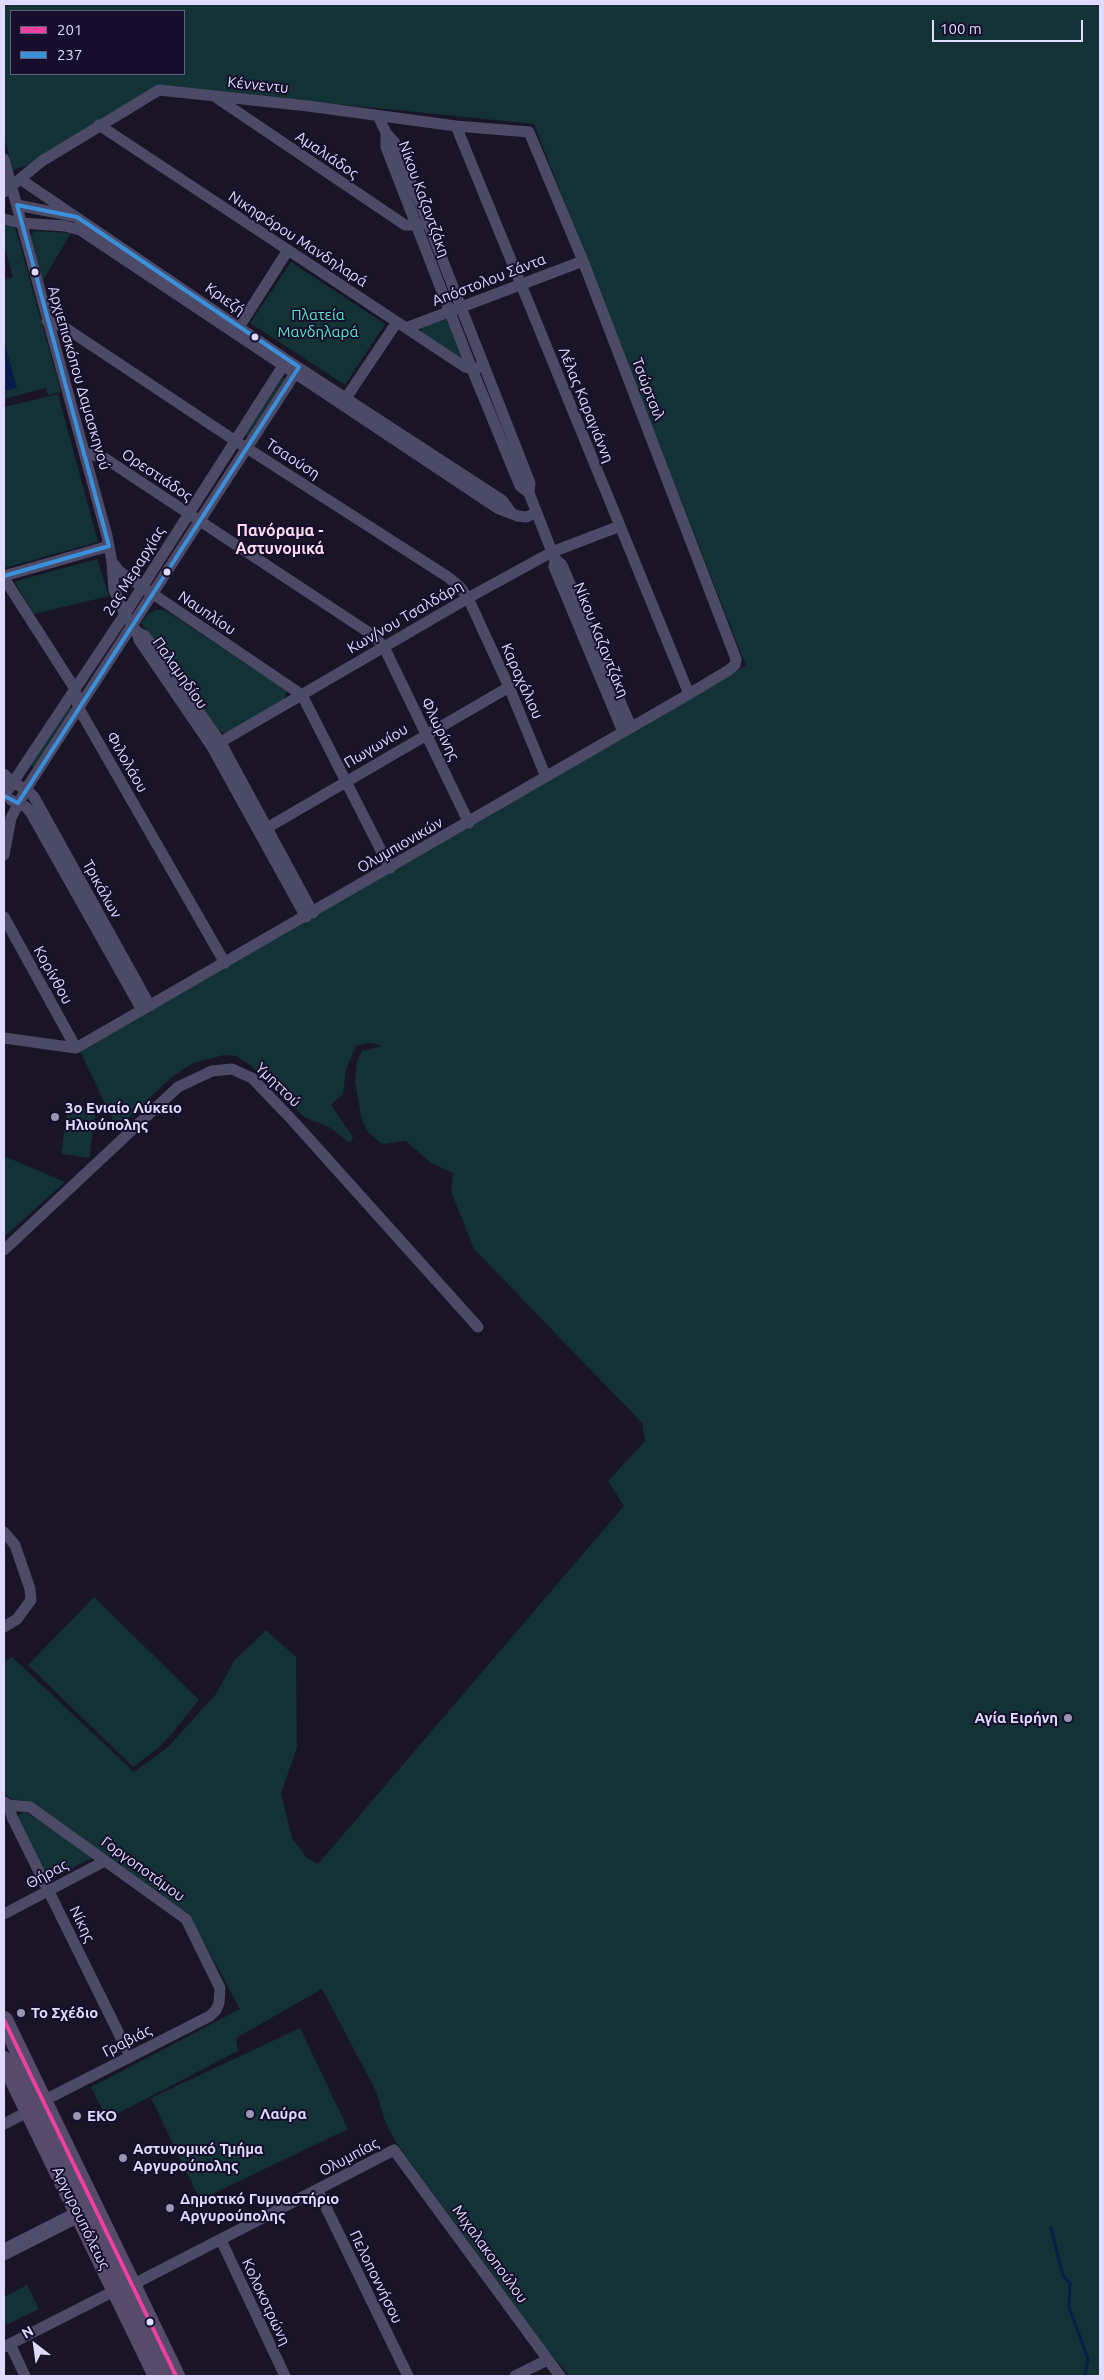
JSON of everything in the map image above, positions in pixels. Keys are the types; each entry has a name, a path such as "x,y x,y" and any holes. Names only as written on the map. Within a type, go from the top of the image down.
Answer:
{"main road":[{"name":"Αργυρουπόλεως","path":"4,2020 36,2106 124,2288 158,2376"},
{"name":"Αργυρουπόλεως","path":"4,2060 36,2106"},
{"path":"4,2240 84,2205"},
{"path":"4,2252 84,2205"},
{"name":"Αργυρουπόλεως","path":"124,2288 176,2376"}],"street":[{"name":"Κέννεντυ","path":"12,186 42,160 158,90 456,126 529,132"},
{"name":"Αμαλιάδος","path":"214,96 405,225 422,225"},
{"name":"Νίκου Καζαντζάκη","path":"378,116 386,133 395,143 422,225 455,309 484,366 530,483 529,493 554,555 554,566 627,730"},
{"name":"Νικηφόρου Μανδηλαρά","path":"99,125 465,367 472,369"},
{"name":"Λέλας Καραγιάννη","path":"456,126 689,694"},
{"name":"Τσώρτσιλ","path":"529,132 583,261 736,659"},
{"name":"Αρχιεπισκόπου Δαμασκηνού","path":"4,159 109,546"},
{"name":"Κριεζή","path":"12,186 77,217 239,327 285,363"},
{"path":"4,213 17,205 77,217"},
{"name":"Κριεζή","path":"4,219 21,223 66,226 80,230 344,402 496,508 526,517 536,513"},
{"path":"239,327 288,250"},
{"name":"Απόστολου Σάντα","path":"401,325 455,309 583,261"},
{"name":"Νίκου Καζαντζάκη","path":"455,309 472,369 520,486 529,493"},
{"name":"Τσαούση","path":"47,321 64,327 236,441 448,577 460,587 468,598"},
{"path":"344,402 401,325"},
{"name":"2ας Μεραρχίας","path":"4,796 125,614 285,363"},
{"path":"472,369 484,366"},
{"name":"2ας Μεραρχίας","path":"4,855 11,818 18,802 78,707 135,628 152,594 248,448 296,370"},
{"name":"Ορεστιάδος","path":"84,452 106,459 188,515 374,636 384,647"},
{"name":"Κων/νου Τσαλδάρη","path":"216,745 468,598 554,555 620,526"},
{"path":"4,577 109,546 112,562"},
{"name":"Ναυπλίου","path":"112,562 119,571 302,695"},
{"name":"Παλαμηδίου","path":"112,562 114,590 125,614 135,628 139,640 216,745 309,915"},
{"name":"Φιλολάου","path":"4,577 75,689 78,707 225,963"},
{"name":"Καραχάλιου","path":"468,598 509,687 546,777"},
{"name":"Φλωρίνης","path":"384,647 468,823"},
{"name":"Ολυμπιονικών","path":"74,1048 309,915 689,694 729,670 735,665 736,659"},
{"name":"Πωγωνίου","path":"263,830 509,687"},
{"path":"302,695 390,868"},
{"path":"4,774 13,783 26,789"},
{"name":"Τρικάλων","path":"26,789 40,809 146,1008"},
{"path":"4,796 18,802"},
{"name":"Τρικάλων","path":"18,802 32,813 146,1008"},
{"name":"Κορίνθου","path":"4,917 74,1048"},
{"path":"4,1038 74,1048"},
{"name":"Υμηττού","path":"4,1250 178,1087 212,1071 232,1069 252,1078 294,1122 478,1327"},
{"path":"4,1532 15,1545 30,1589 31,1600 17,1619 4,1627"},
{"name":"Γοργοποτάμου","path":"6,1804 30,1807 186,1919 220,1988 219,2003"},
{"name":"Νίκης","path":"6,1804 130,2056"},
{"name":"Θήρας","path":"4,1914 105,1861"},
{"name":"Γραβιάς","path":"4,2124 130,2056 210,2016 216,2010 219,2003"},
{"name":"Ολυμπίας","path":"7,2345 221,2240 394,2150"},
{"name":"Μιχαλακοπούλου","path":"394,2150 560,2376"},
{"name":"Πελοποννήσου","path":"318,2191 408,2376"},
{"name":"Κολοκοτρώνη","path":"221,2240 285,2376"},
{"path":"7,2345 26,2376"},
{"path":"519,2376 547,2360"}],"green space":[{"path":"4,4 1100,4 1100,2376 570,2376 553,2357 397,2144 386,2124 376,2091 322,1989 236,2038 238,2051 107,2119 91,2087 240,2009 188,1913 28,1801 12,1799 4,1794 4,1662 12,1657 134,1772 168,1747 216,1694 234,1661 266,1630 296,1657 297,1748 281,1793 292,1838 307,1858 318,1864 624,1506 608,1481 645,1441 642,1423 474,1249 451,1191 453,1173 431,1163 406,1141 382,1144 368,1132 362,1121 355,1081 357,1061 362,1051 382,1046 371,1043 357,1045 346,1069 343,1094 331,1105 353,1137 350,1143 329,1127 304,1117 249,1064 236,1056 224,1055 193,1063 173,1076 117,1129 79,1049 746,666 534,124 159,86 34,163 13,170 4,138"},
{"path":"4,224 14,227 17,234 61,392 48,395 46,388 4,399 4,280 13,277 4,246"},
{"path":"34,231 71,233 43,280 31,236"},
{"name":"Πλατεία Μανδηλαρά","path":"291,262 385,324 345,385 250,323"},
{"path":"448,318 465,356 460,359 421,332 421,326"},
{"path":"283,377 286,379 249,438 247,437 245,435"},
{"path":"58,394 98,542 4,568 4,407"},
{"path":"97,559 109,596 34,614 15,583 16,581"},
{"path":"155,610 165,610 287,691 283,701 237,728 224,733 216,729 141,623 147,615"},
{"path":"69,707 73,709 35,767 33,767 31,765"},
{"path":"68,1107 96,1111 89,1158 61,1154"},
{"path":"4,1156 65,1182 4,1237"},
{"path":"94,1597 199,1700 169,1737 156,1750 133,1767 28,1665"},
{"path":"24,1811 94,1857 49,1880 17,1817"},
{"name":"Λαύρα","path":"300,2028 348,2129 200,2200 151,2098"},
{"path":"27,2285 39,2309 4,2326 4,2297"}],"water":[{"path":"4,341 17,388 4,391"}],"waterway":[{"path":"1051,2228 1063,2276 1070,2283 1069,2307 1088,2359 1085,2376"}],"transit line":[{"name":"237","path":"4,576 109,546 17,205 77,217 299,367 18,803 4,796"},
{"name":"201","path":"4,2020 176,2376"}],"place":[{"name":"3ο Ενιαίο Λύκειο Ηλιούπολης","path":"55,1117"},
{"name":"Αγία Ειρήνη","path":"1068,1718"},
{"name":"Το Σχέδιο","path":"21,2013"},
{"name":"Λαύρα","path":"250,2114"},
{"name":"EKO","path":"77,2116"},
{"name":"Αστυνομικό Τμήμα Αργυρούπολης","path":"123,2158"},
{"name":"Δημοτικό Γυμναστήριο Αργυρούπολης","path":"170,2208"}],"district":[{"name":"Πανόραμα - Αστυνομικά","path":"280,540"}]}
